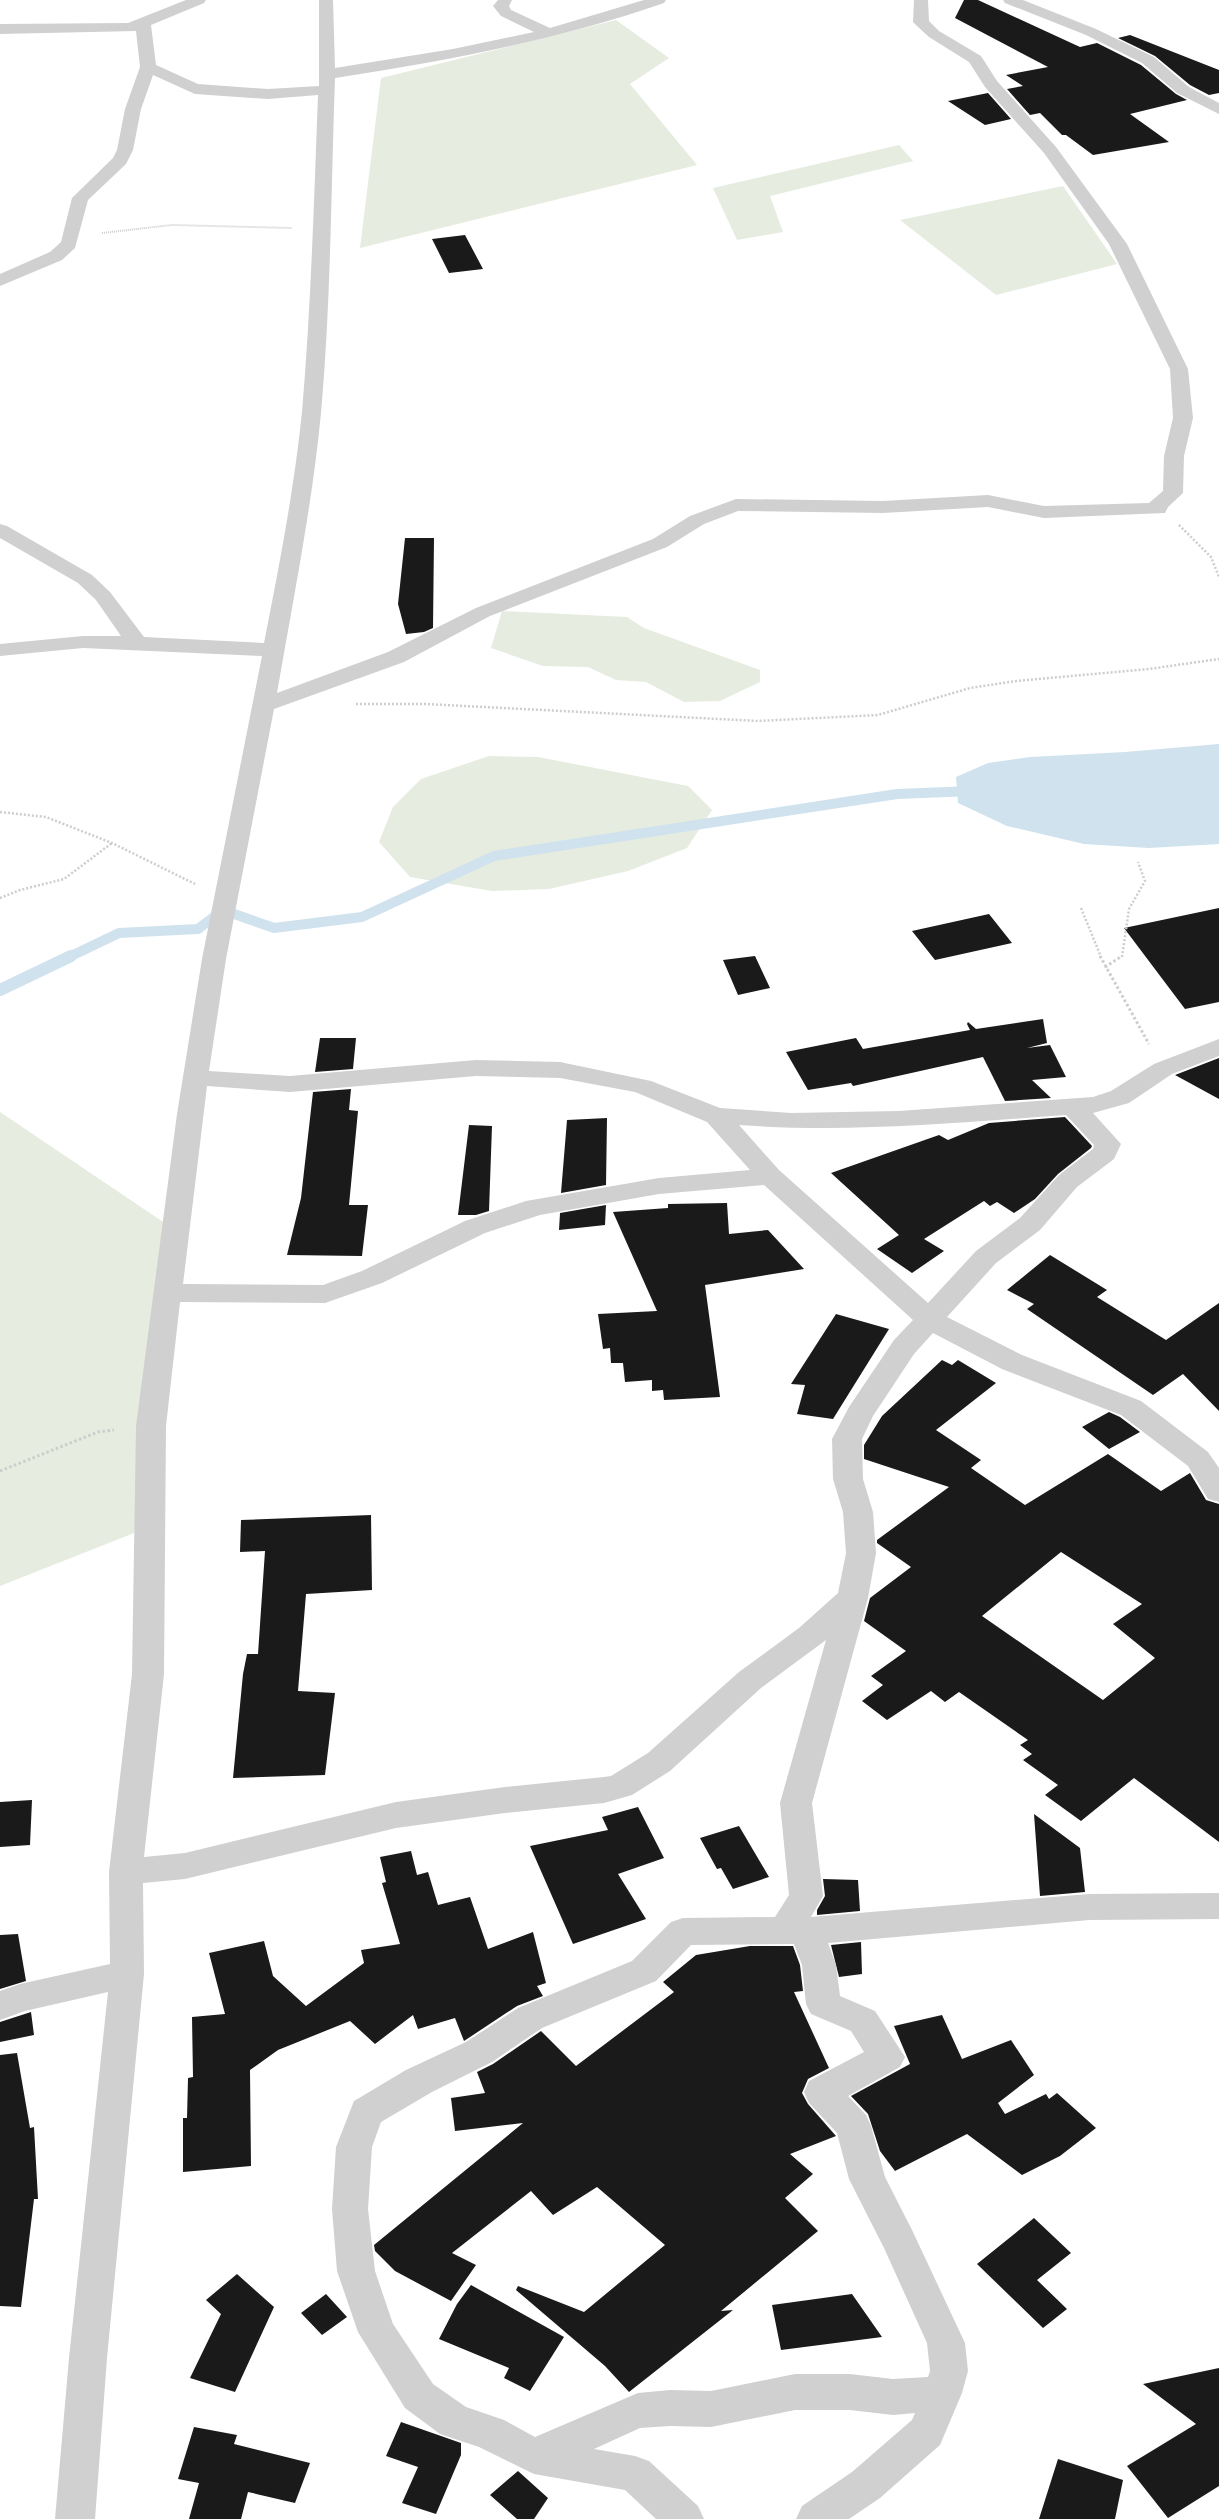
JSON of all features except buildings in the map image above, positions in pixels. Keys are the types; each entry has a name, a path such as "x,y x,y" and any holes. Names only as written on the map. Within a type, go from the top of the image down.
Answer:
{"street":[{"path":"0,28 125,28 143,23 199,0"},
{"path":"75,2519 88,2358 127,1974 126,1872 148,1674 151,1426 196,1078 214,958 264,705 298,516 311,414 318,308 326,82 326,0"},
{"path":"505,0 501,6 506,13 547,33"},
{"path":"148,67 195,89 212,92 268,94 474,51 547,33 659,0"},
{"path":"264,705 396,657 483,612 660,543 697,520 736,505 883,507 988,501 1044,512 1158,509 1158,504 1173,493 1174,456 1183,418 1179,369 1118,244 1096,211 1037,134 991,84 975,59 934,34 921,22 921,0"},
{"path":"1010,0 1091,32 1148,60 1169,76 1183,90 1219,109"},
{"path":"0,281 56,256 70,244 80,198 114,168 125,150 133,109 148,67 143,23"},
{"path":"0,530 85,579 103,596 138,643"},
{"path":"0,650 83,642 274,650"},
{"path":"196,1078 290,1084 476,1068 560,1070 642,1086 716,1116 791,1121 900,1119 1096,1105 1120,1097 1163,1069 1219,1047"},
{"path":"816,2519 866,2485 926,2432 943,2393 949,2371 946,2343 899,2241 867,2179 853,2126 822,2092 887,2057 863,2021 823,2004 819,1965 796,1930 806,1896 796,1803 853,1598 861,1553 858,1512 848,1479 847,1439 859,1414 904,1347 929,1319 986,1257 1030,1224 1068,1182 1105,1153 1108,1144 1073,1107"},
{"path":"716,1116 770,1176 929,1319 1012,1362 1131,1408 1198,1460 1219,1492"},
{"path":"169,1293 325,1294 372,1277 475,1227 536,1207 659,1186 770,1176"},
{"path":"126,1872 185,1866 396,1815 505,1800 604,1790 620,1786 659,1762 750,1680 810,1636 853,1598"},
{"path":"684,2519 635,2474 534,2456 490,2433 454,2421 419,2396 377,2332 356,2272 350,2209 354,2147 368,2112 419,2080 479,2052 530,2018 644,1971 683,1932 796,1930 1090,1907 1219,1906"},
{"path":"0,2006 20,1998 127,1974"},
{"path":"534,2456 638,2411 670,2408 711,2409 795,2392 850,2392 892,2397 943,2393"}],"path":[{"path":"70,244 114,230 136,228 320,228"},
{"path":"1158,509 1182,528 1211,557 1219,577"},
{"path":"350,704 425,704 758,721 878,715 979,687 1016,681 1149,669 1219,659"},
{"path":"0,812 46,818 112,843 200,886 223,910"},
{"path":"0,898 20,890 64,879 112,843"},
{"path":"1106,967 1122,957 1129,909 1145,881 1138,862"},
{"path":"1081,908 1106,967 1163,1069"},
{"path":"0,1471 98,1432 151,1426"}],"shaded area":[{"path":"616,20 669,58 630,84 697,165 360,248 381,78"},
{"path":"899,145 913,161 770,196 783,232 737,240 713,188"},
{"path":"1063,186 1117,264 996,295 900,220"},
{"path":"502,611 627,617 644,628 760,670 760,682 720,701 684,702 646,682 616,680 588,667 543,666 491,648"},
{"path":"489,756 538,757 688,786 712,810 687,848 628,871 549,889 492,891 410,877 379,842 393,807 421,779"},
{"path":"0,1112 181,1234 134,1533 0,1586"}],"water":[{"path":"1219,744 1219,844 1149,848 1084,844 1007,826 958,803 956,777 988,763 1030,757 1125,752"}],"waterway":[{"path":"69,957 119,933 198,929 223,910 274,928 362,917 494,856 897,794 973,791"},
{"path":"0,990 71,956"}]}
